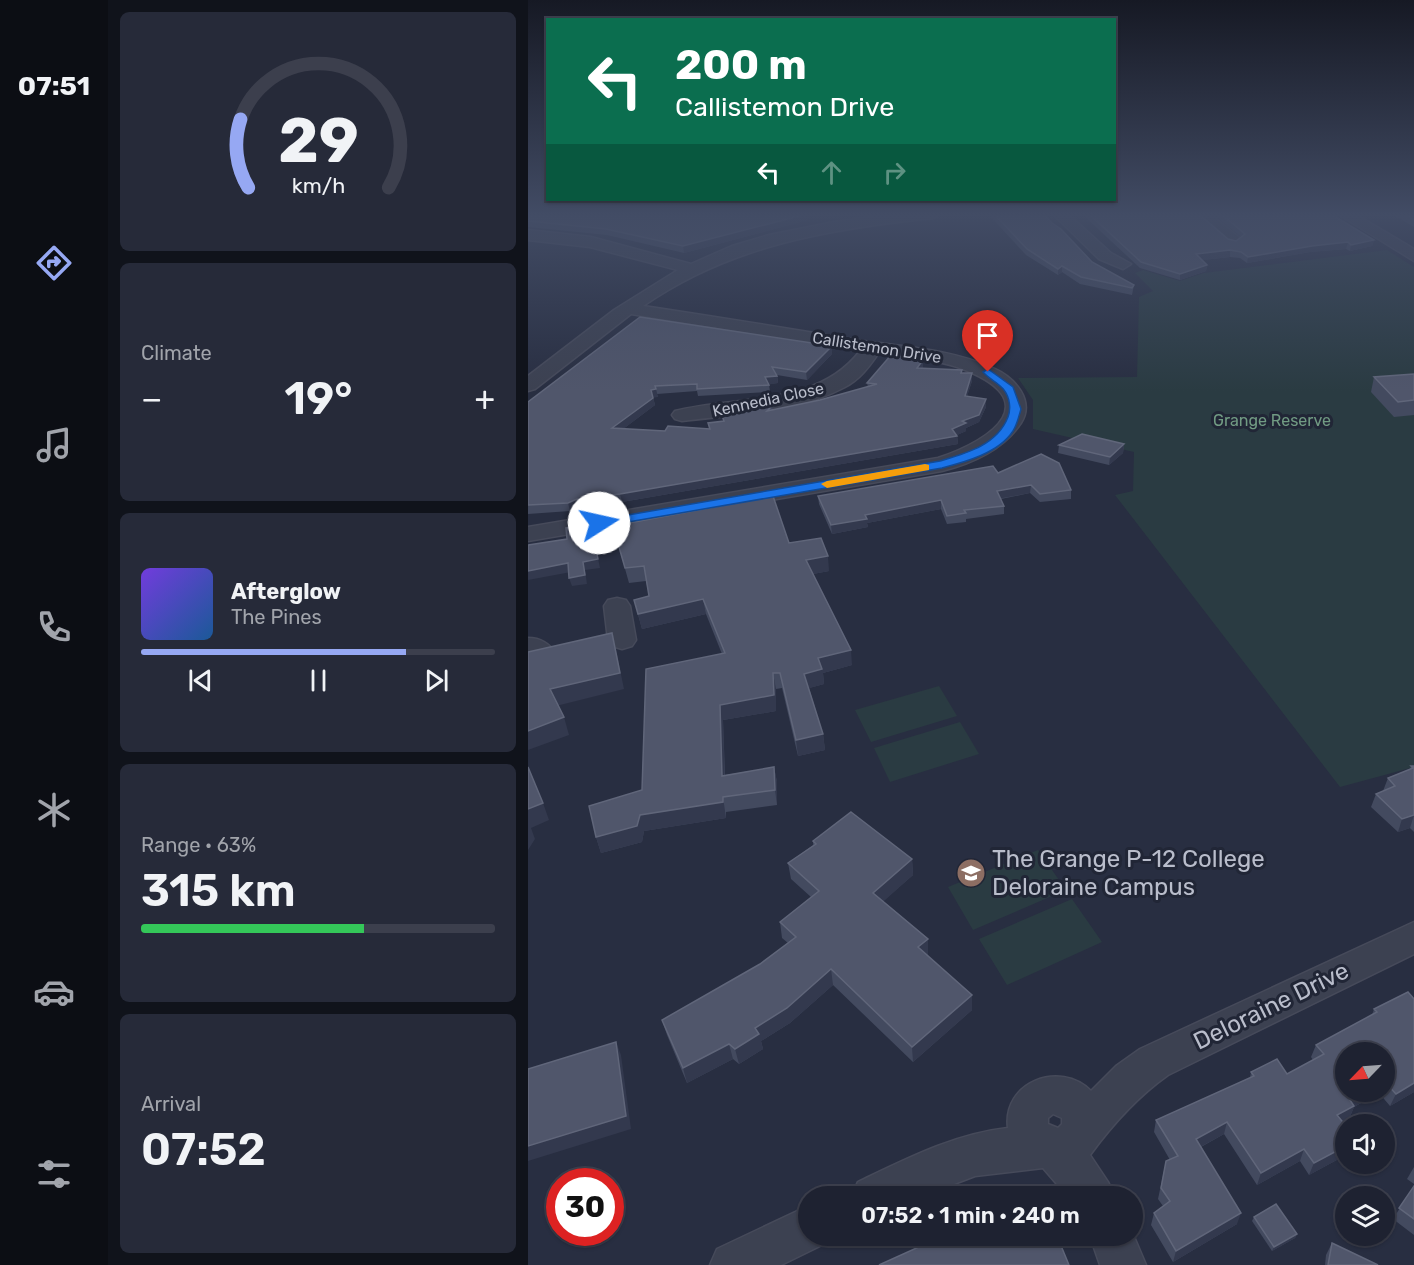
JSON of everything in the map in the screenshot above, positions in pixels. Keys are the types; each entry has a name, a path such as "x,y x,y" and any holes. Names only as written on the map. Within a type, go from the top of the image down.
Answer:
{"street":[{"path":"528,385 664,284 684,273"},
{"name":"Callistemon Drive","path":"528,534 942,464 989,447 1008,430 1014,420 1016,409 1014,397 1004,384 988,372 947,358 630,309"},
{"name":"Kennedia Close","path":"682,415 787,398 827,388 850,375 874,346"},
{"path":"617,606 622,640"},
{"name":"Deloraine Drive","path":"1057,1136 1130,1078 1154,1062 1414,937"},
{"name":"Deloraine Drive","path":"1057,1136 1078,1109 1060,1095 1086,1093 1130,1078"},
{"path":"895,1186 974,1153 1012,1148 1057,1136 1086,1186"},
{"path":"733,1265 798,1233"},
{"path":"1116,1246 1124,1265"}],"green space":[{"name":"Grange Reserve","path":"1135,273 1153,273 1180,281 1204,273 1414,273 1414,767 1340,787 1115,495 1133,491 1134,452 1033,429 1033,400 1018,378 1137,377 1139,297 1153,291"},
{"path":"939,686 957,716 871,742 855,710"},
{"path":"960,722 979,754 890,782 874,748"},
{"path":"1038,850 1066,890 973,930 948,887"},
{"path":"1072,899 1102,942 1007,985 979,939"}],"building":[{"path":"1074,273 1112,273 1134,285 1132,288 1081,277"},
{"path":"640,317 832,346 806,372 772,367 777,376 765,377 769,385 697,389 697,384 655,386 656,389 651,390 653,398 612,428 665,431 668,426 710,429 708,423 724,421 722,415 772,406 767,411 820,400 877,384 867,383 891,355 923,360 917,368 962,370 961,373 972,373 965,396 986,399 979,415 962,421 966,423 952,429 957,436 620,494 577,499 568,503 528,505 528,402"},
{"path":"1414,374 1414,400 1398,402 1374,377"},
{"path":"1082,434 1124,444 1110,457 1059,445"},
{"path":"1041,454 1059,463 1071,490 1040,494 1031,485 997,491 1004,506 964,510 966,513 947,516 941,500 865,515 867,519 831,525 818,496 993,466 998,473"},
{"path":"773,496 789,543 821,538 828,556 806,560 851,650 818,658 822,669 804,674 823,734 796,740 780,673 773,673 774,695 720,705 722,776 774,767 775,790 723,797 723,802 640,815 637,826 596,837 589,806 642,790 646,669 725,653 703,599 638,614 634,600 649,596 644,566 625,568 613,526"},
{"path":"579,526 580,536 593,534 598,559 583,562 585,575 569,578 568,563 528,571 528,545 567,539 566,528"},
{"path":"612,633 620,673 550,689 564,717 528,731 528,652"},
{"path":"1411,766 1414,766 1414,815 1402,819 1376,794 1395,786 1388,778 1413,768"},
{"path":"528,767 543,803 528,809"},
{"path":"851,812 912,859 873,893 928,939 918,947 972,995 912,1047 831,969 787,1008 755,1028 759,1034 735,1049 729,1044 683,1068 662,1020 760,964 796,937 780,922 819,891 788,863 816,844 813,841"},
{"path":"1408,992 1414,999 1414,1083 1395,1093 1395,1042 1335,1042 1335,1102 1351,1102 1354,1106 1335,1114 1335,1152 1314,1163 1304,1149 1261,1173 1227,1122 1196,1139 1241,1213 1176,1251 1154,1213 1170,1201 1161,1188 1166,1161 1178,1156 1156,1120 1254,1076 1251,1072 1277,1059 1287,1074 1324,1054 1316,1045 1377,1012 1374,1009"},
{"path":"616,1042 626,1116 528,1146 528,1069"},
{"path":"1414,1186 1414,1219 1399,1208"},
{"path":"1276,1204 1297,1234 1274,1247 1254,1217"},
{"path":"1332,1243 1378,1265 1328,1265"},
{"path":"921,1246 1061,1246 1069,1265 879,1265"}],"slow traffic":[{"path":"827,484 925,467"}],"place":[{"name":"The Grange P-12 College Deloraine Campus","path":"971,873"}],"route":[{"path":"599,523 942,464 974,454 1000,439 1014,420 1016,409 1010,390 988,372"}]}
